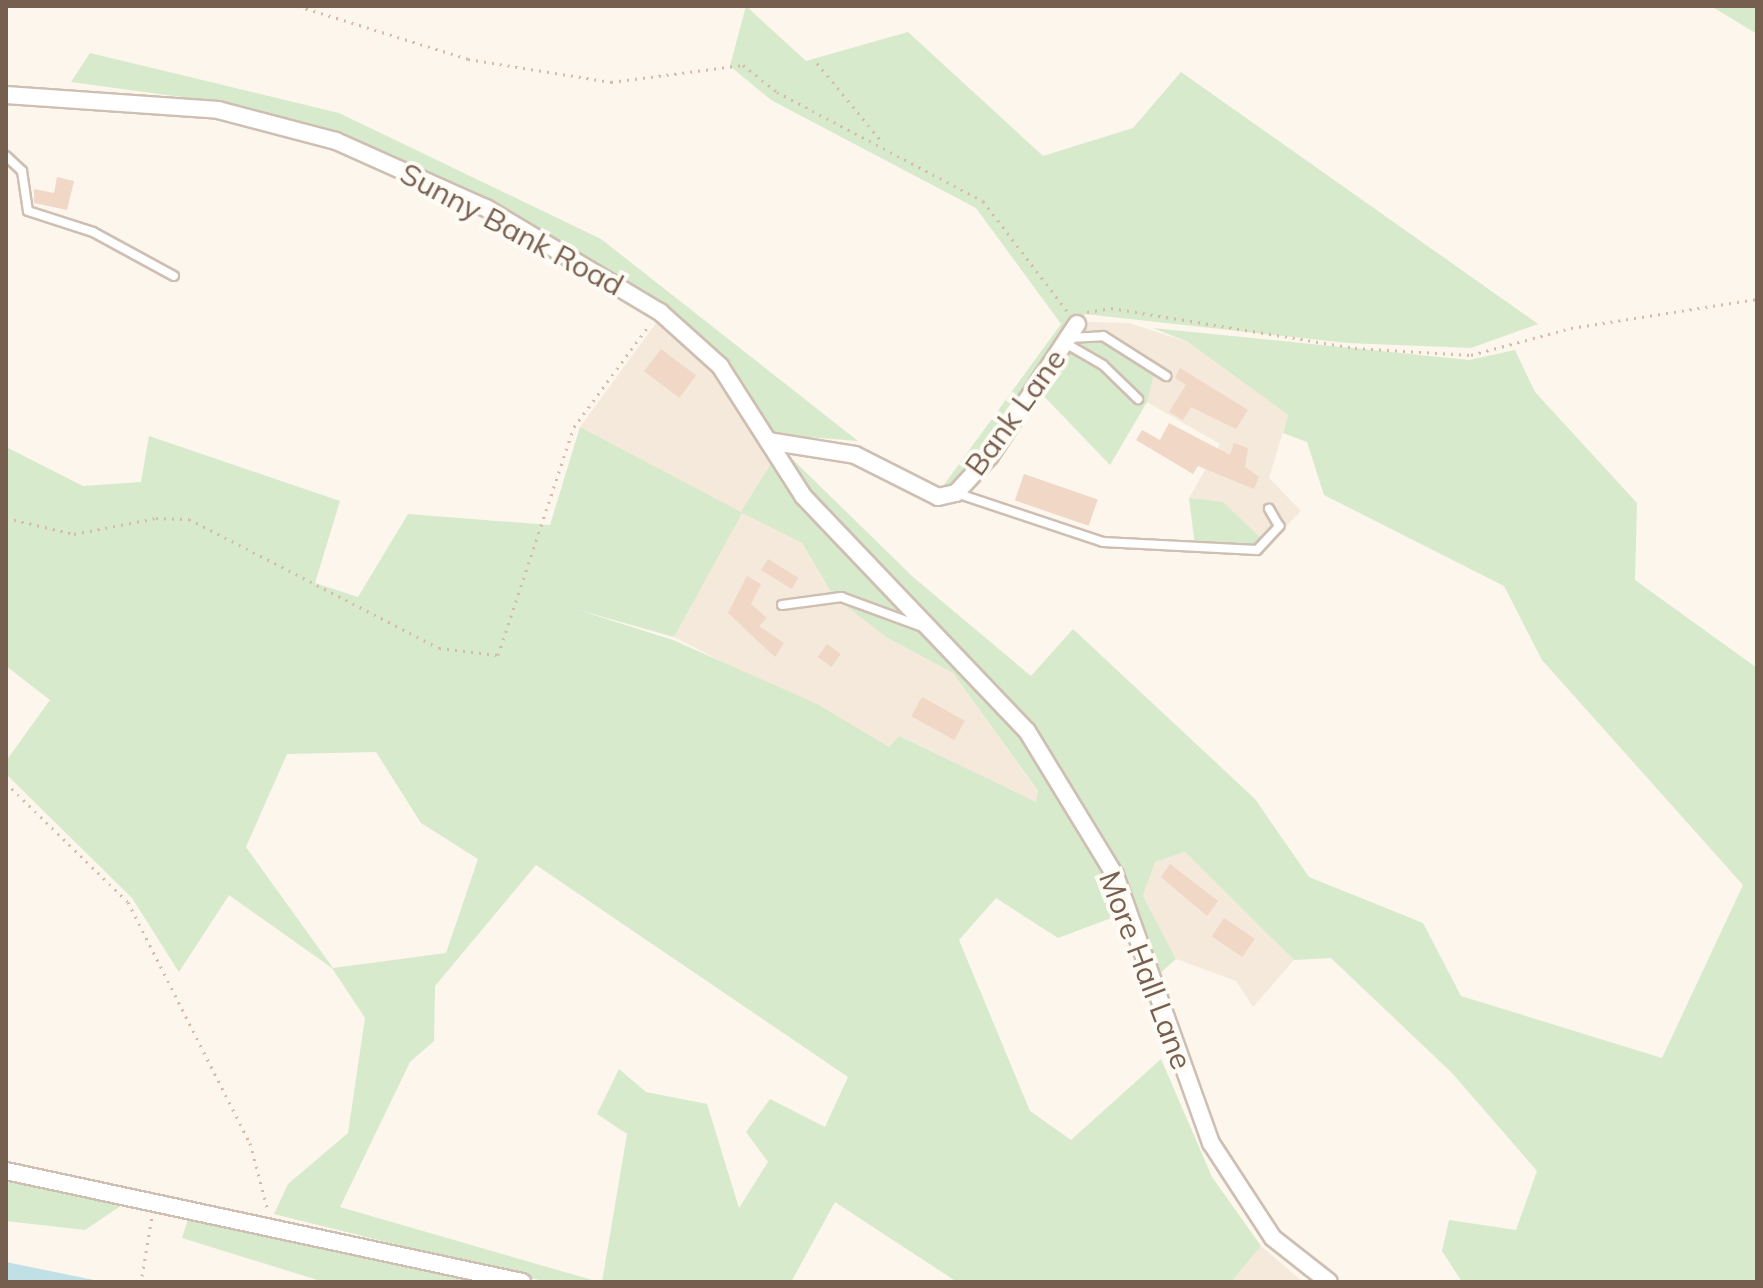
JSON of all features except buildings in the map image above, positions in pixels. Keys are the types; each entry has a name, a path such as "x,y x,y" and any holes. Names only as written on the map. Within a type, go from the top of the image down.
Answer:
{"street":[{"name":"Sunny Bank Road","path":"6,95 218,110 336,141 486,208 660,312 720,366 768,441"},
{"name":"Bank Lane","path":"768,441 855,455 938,497 956,493 990,456 1070,335"},
{"name":"More Hall Lane","path":"768,441 803,496 1027,731 1115,875 1211,1143 1240,1195 1273,1238 1329,1282"},
{"path":"6,1171 267,1222 522,1282"}],"lane":[{"path":"6,156 22,171 28,211 93,232 174,276"},
{"path":"1070,335 1103,336 1166,376"},
{"path":"1070,335 1138,399"},
{"path":"956,493 1103,542 1196,547 1257,550 1279,526 1269,509"},
{"path":"782,605 841,597 930,629"}],"path":[{"path":"298,6 468,59 611,82 743,65 777,92 886,146 983,201 1070,335 1094,309 1111,308 1355,348 1471,355 1571,328 1757,299"},
{"path":"817,63 886,146"},
{"path":"6,518 74,534 156,518 189,519 439,648 498,655 574,427 660,312"},
{"path":"6,783 128,902 250,1143 269,1204 267,1222"},
{"path":"142,1276 155,1200"}],"shaded area":[{"path":"659,319 715,372 773,460 742,513 802,543 834,597 886,637 953,673 1038,792 1036,803 899,736 889,747 674,637 741,513 580,427"},
{"path":"1086,322 1129,323 1188,342 1288,415 1269,478 1301,511 1268,545 1223,503 1189,498 1220,444 1147,402 1154,374 1081,326"},
{"path":"1185,852 1294,960 1253,1007 1236,981 1176,959 1143,896 1155,862"},
{"path":"1261,1246 1303,1282 1231,1282"}],"green space":[{"path":"746,6 806,61 908,32 1043,156 1133,128 1181,72 1538,324 1471,348 1347,343 1085,314 988,454 956,489 938,493 1061,324 976,208 771,100 730,66"},
{"path":"1711,6 1757,6 1757,34"},
{"path":"90,53 339,113 601,239 858,441 771,434 723,361 490,203 342,135 218,102 71,82"},
{"path":"1081,326 1154,374 1147,402 1110,465 1038,390"},
{"path":"1153,328 1469,360 1515,350 1535,392 1637,503 1635,580 1757,668 1757,1282 1462,1282 1442,1251 1449,1220 1516,1230 1537,1171 1452,1073 1331,958 1294,960 1185,852 1155,862 1143,896 1176,959 1157,976 1031,727 807,490 782,449 913,577 1031,676 1073,629 1255,799 1309,877 1423,923 1461,996 1662,1058 1743,885 1542,660 1504,586 1324,495 1307,442 1283,433 1288,415 1188,342"},
{"path":"580,427 741,512 773,460 1025,734 1110,877 1122,914 1058,938 996,898 959,940 1030,1111 1071,1140 1161,1059 1212,1177 1261,1246 1231,1282 957,1282 835,1202 791,1282 602,1282 627,1134 597,1114 619,1069 646,1092 707,1104 739,1208 768,1162 746,1132 770,1099 825,1127 848,1077 536,865 435,986 434,1041 410,1062 340,1207 599,1282 547,1282 274,1214 288,1184 348,1133 365,1018 332,968 229,895 179,972 132,898 6,774 6,761 50,700 6,666 6,447 83,486 141,482 149,436 340,501 315,583 358,597 408,514 550,525","holes":["742,513 802,543 834,597 886,637 953,673 1038,791 1036,802 899,736 889,747 817,704 673,640 575,609 674,637","376,752 421,823 478,859 446,953 333,968 246,847 287,754"]},
{"path":"1189,498 1223,502 1268,545 1195,546"},
{"path":"6,1176 125,1203 85,1230 6,1221"},
{"path":"189,1216 473,1282 324,1282 182,1238"}],"water":[{"path":"6,1262 89,1279 103,1282 6,1282"}]}
